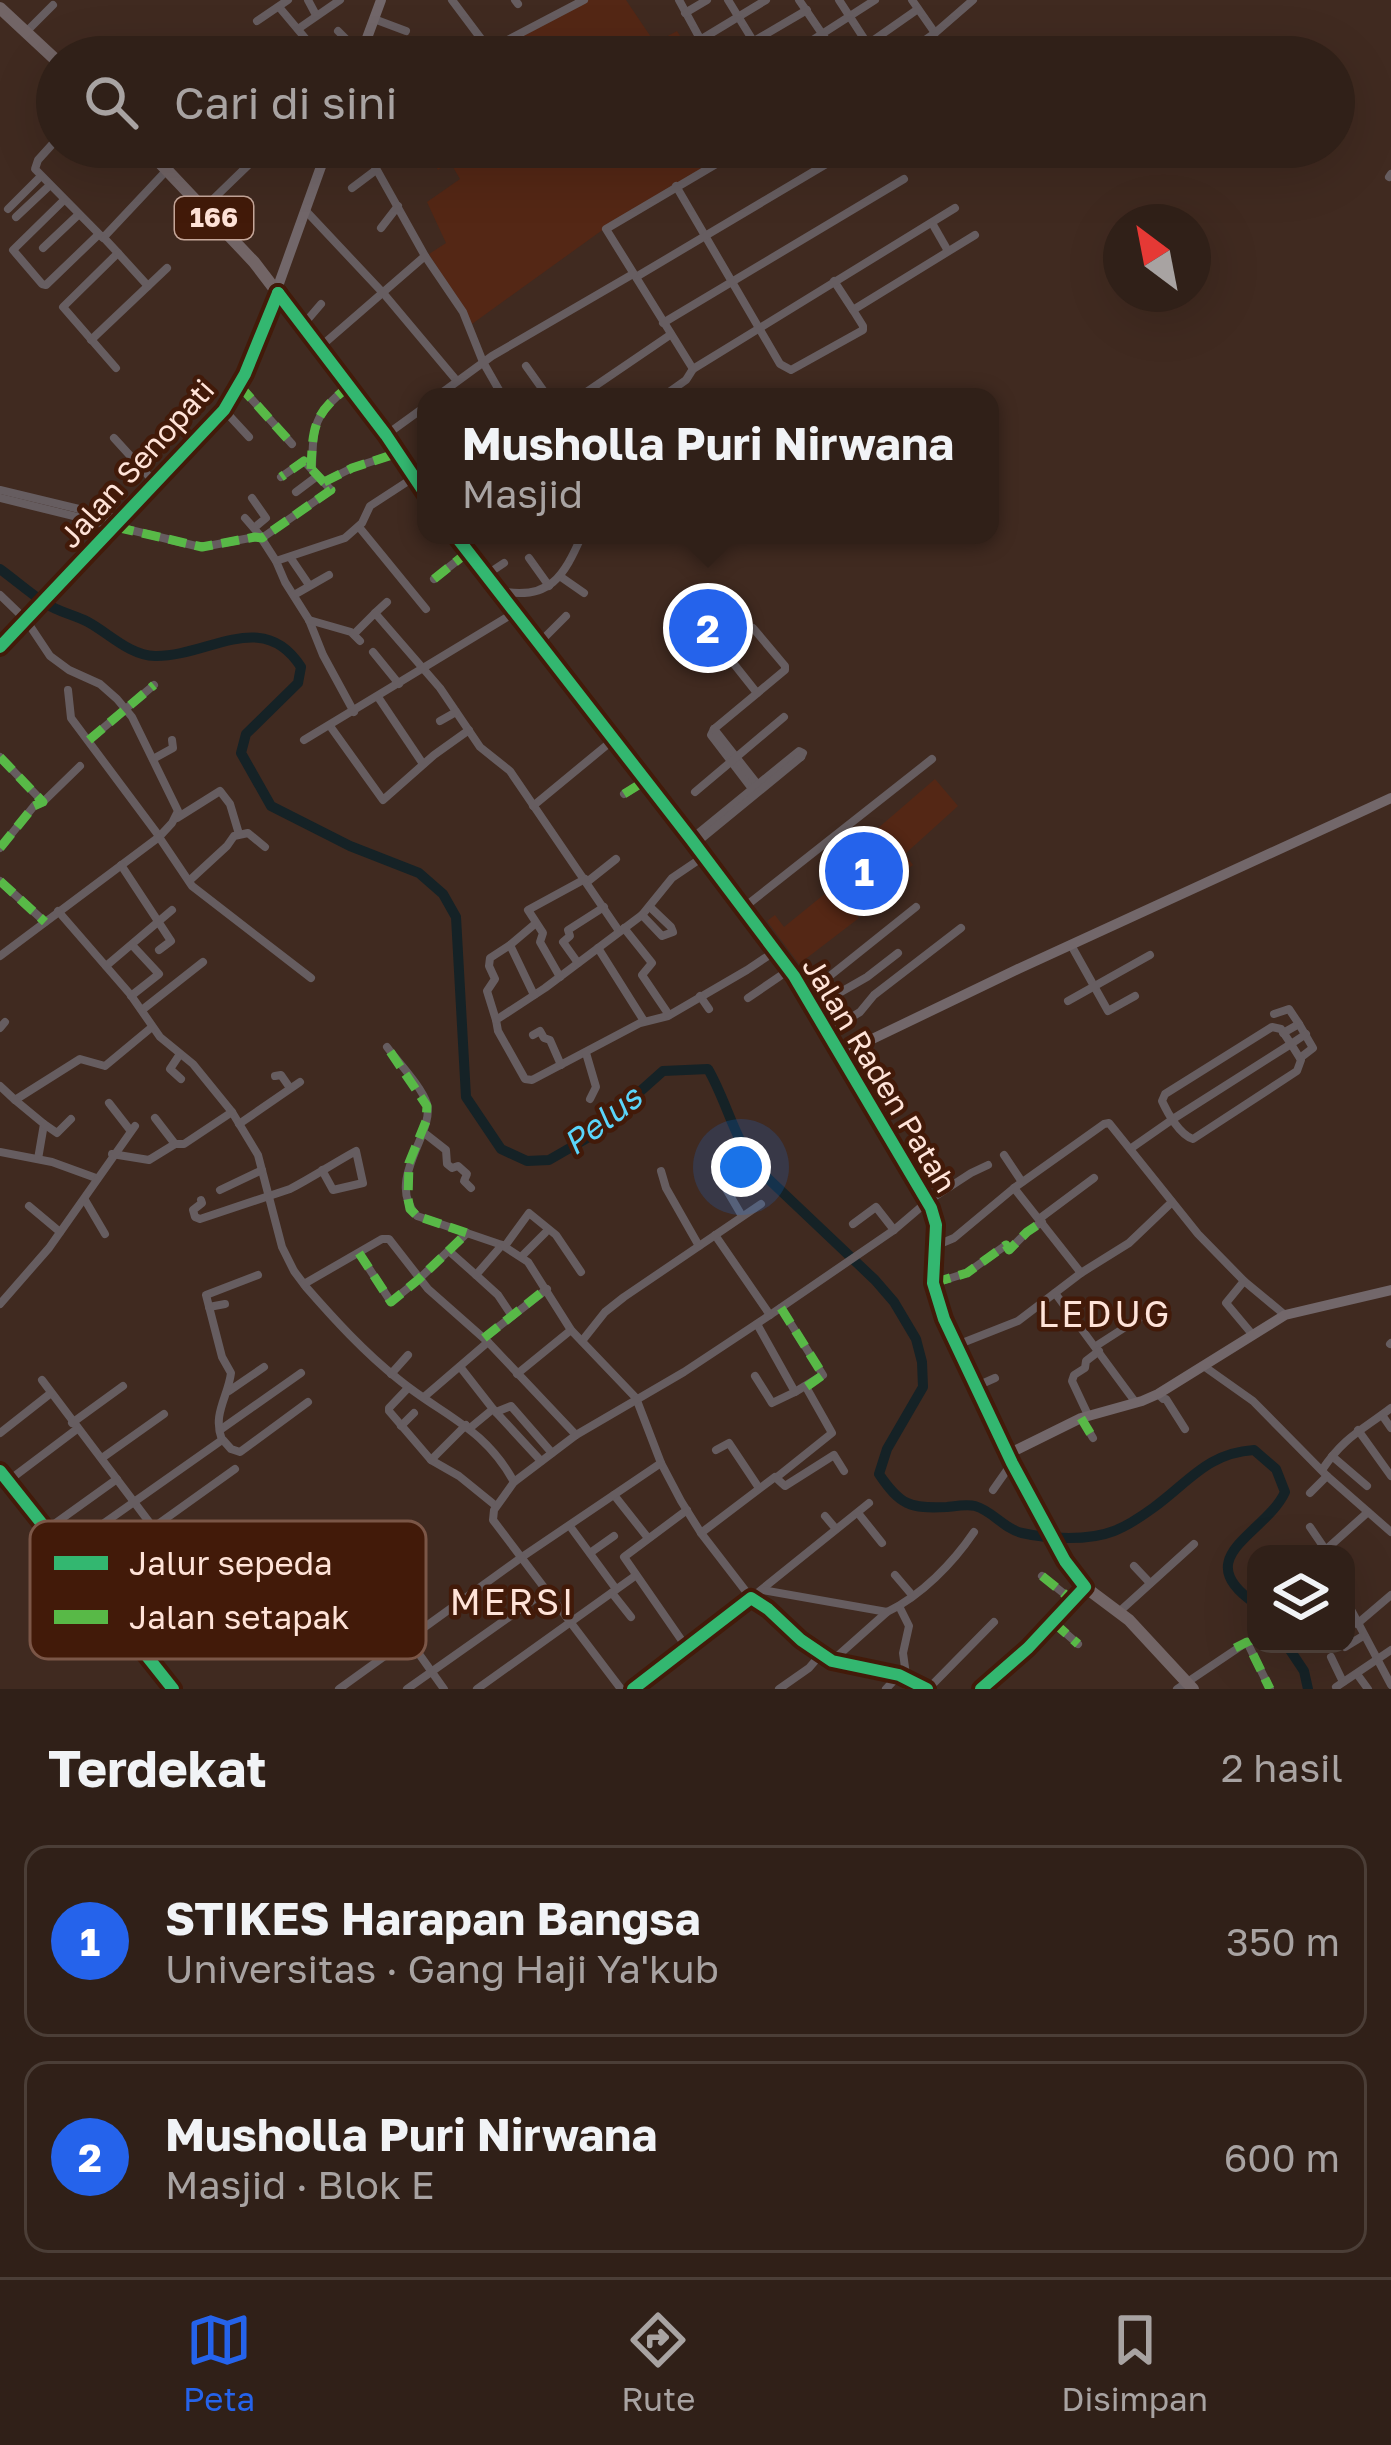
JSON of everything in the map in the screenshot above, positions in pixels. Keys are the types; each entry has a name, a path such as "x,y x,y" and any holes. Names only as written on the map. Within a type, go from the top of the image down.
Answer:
{"main road":[{"path":"0,8 36,41"},
{"name":"166","path":"167,170 278,293 417,478"},
{"name":"Jalan Raden Patah","path":"462,544 490,573 514,613 697,846 806,995 928,1201 935,1219 933,1283 944,1319 1065,1562 1085,1587 1120,1611 1185,1686"}],"street":[{"path":"308,0 316,15"},
{"path":"298,29 340,0"},
{"path":"368,36 381,0"},
{"path":"452,0 479,36"},
{"path":"679,0 698,36"},
{"path":"685,13 707,0"},
{"path":"728,0 750,36"},
{"path":"707,36 766,0"},
{"path":"799,0 823,34"},
{"path":"839,0 863,36"},
{"path":"820,36 875,0"},
{"path":"950,0 958,13"},
{"path":"931,36 973,0"},
{"path":"511,36 577,1"},
{"path":"257,21 284,3 304,36"},
{"path":"877,36 915,4 935,33"},
{"path":"26,32 53,5"},
{"path":"762,36 807,10"},
{"path":"374,19 406,31"},
{"path":"338,31 343,36"},
{"path":"36,164 40,177 148,286"},
{"path":"204,208 245,168"},
{"name":"Jalan Senopati","path":"0,647 224,410 278,293 321,168"},
{"path":"693,369 606,229 708,168"},
{"path":"447,388 483,362 818,168"},
{"path":"64,200 13,250 46,285 167,170"},
{"path":"352,188 376,170 463,312 498,388"},
{"path":"8,209 40,177"},
{"path":"663,323 904,179"},
{"path":"16,218 49,186"},
{"path":"676,186 780,364 790,370 862,330 834,281"},
{"path":"381,228 398,206"},
{"path":"675,388 693,369 955,208"},
{"path":"306,211 457,380"},
{"path":"43,248 78,215"},
{"path":"932,223 948,251"},
{"path":"853,310 975,236"},
{"path":"116,368 63,305 118,253"},
{"path":"319,348 425,256"},
{"path":"91,340 167,268"},
{"path":"303,325 321,304"},
{"path":"592,388 670,335"},
{"path":"526,366 542,388"},
{"path":"239,385 292,444"},
{"path":"320,479 312,437 316,420 348,387"},
{"path":"224,410 249,436"},
{"path":"386,435 417,413"},
{"path":"113,438 156,484"},
{"path":"296,492 398,453"},
{"path":"258,532 331,490 304,461 281,478"},
{"path":"276,561 334,544 359,527 370,506 417,487"},
{"path":"0,494 202,547 255,537 266,518 252,498"},
{"path":"245,518 309,620 353,712"},
{"path":"359,527 426,608"},
{"path":"498,590 526,594 560,578 577,544"},
{"path":"434,579 468,552"},
{"path":"290,557 309,585"},
{"path":"529,558 547,583"},
{"path":"490,573 504,563"},
{"path":"294,595 329,575"},
{"path":"560,578 584,593"},
{"path":"0,595 57,663 100,684 127,710 177,807 176,819"},
{"path":"309,620 357,638 387,602"},
{"path":"375,613 440,688 480,747 510,771 621,930 652,963 642,975 669,1015"},
{"path":"304,740 514,613"},
{"path":"538,644 566,616"},
{"path":"703,625 757,693"},
{"path":"753,628 785,666 783,673 714,729 756,789"},
{"path":"373,652 399,683"},
{"path":"89,740 154,685"},
{"path":"68,690 70,716 189,881 311,978"},
{"path":"378,698 423,764"},
{"path":"440,721 456,712"},
{"path":"694,791 784,717"},
{"path":"330,726 382,800 469,730"},
{"path":"153,759 173,748 172,740"},
{"path":"533,806 613,740"},
{"path":"496,1020 646,911 722,818 802,752 756,789"},
{"path":"0,757 43,802"},
{"path":"742,909 932,759"},
{"path":"0,848 34,806 80,766"},
{"path":"625,794 645,781"},
{"path":"0,956 176,819 220,791 239,834"},
{"path":"839,1055 1391,798"},
{"path":"189,881 239,834 248,832 266,847"},
{"path":"560,976 528,910 586,881 616,859"},
{"path":"125,862 171,940 159,950"},
{"path":"0,881 44,922"},
{"path":"578,963 563,942 570,936 568,930 604,907"},
{"path":"806,995 916,907"},
{"path":"106,966 172,910"},
{"path":"58,911 152,1027 210,1083 232,1112 258,1155 282,1247 304,1283 391,1374 468,1426 498,1454 514,1482"},
{"path":"536,922 495,953 489,961 495,979 487,986 497,1030 525,1079 532,1080 644,1021 669,1015 775,951"},
{"path":"827,1033 860,1012 874,995 961,928"},
{"path":"131,996 159,974 132,945"},
{"path":"1071,945 1108,1011 1136,996"},
{"path":"510,946 534,995"},
{"path":"598,948 644,1021"},
{"path":"813,1008 898,953"},
{"path":"1068,1001 1150,955"},
{"path":"142,1010 203,962"},
{"path":"748,998 790,970"},
{"path":"700,996 709,1009"},
{"path":"1274,1014 1289,1009 1306,1034 1313,1048 1300,1058"},
{"path":"1283,1034 1299,1024"},
{"path":"15,1100 80,1059 110,1064 152,1027"},
{"path":"1272,1027 1283,1034 1300,1058 1298,1072 1193,1139 1184,1135 1162,1101 1166,1094 1272,1027"},
{"path":"533,1035 540,1031 550,1040 561,1065"},
{"path":"1130,1149 1306,1034"},
{"path":"387,1047 426,1101 428,1114 409,1163 410,1209 464,1236 522,1256 569,1332 582,1340 633,1400 657,1466 684,1513 750,1599 768,1609 821,1659 928,1689 994,1622"},
{"path":"586,1053 596,1087 590,1099"},
{"path":"180,1054 170,1069 181,1079"},
{"path":"275,1076 281,1076 290,1089"},
{"path":"239,1124 300,1082"},
{"path":"0,1086 57,1133 71,1119"},
{"path":"0,1304 8,1289 45,1253 132,1128 109,1102"},
{"path":"112,1154 148,1160 175,1144 184,1144 232,1112"},
{"path":"155,1118 175,1144"},
{"path":"935,1246 954,1238 1018,1185 1106,1123 1198,1234 1244,1282 1285,1315"},
{"path":"38,1159 44,1124"},
{"path":"423,1132 447,1151 447,1164 463,1169 464,1181 472,1188"},
{"path":"0,1151 96,1178"},
{"path":"201,1200 193,1210 200,1219 271,1198 356,1151 363,1183 333,1190 322,1170"},
{"path":"1004,1155 1040,1220 1081,1273"},
{"path":"621,1689 494,1520 496,1506 514,1482 576,1435 758,1324 928,1201 988,1165"},
{"path":"220,1190 262,1170"},
{"path":"661,1172 699,1246"},
{"path":"933,1283 967,1273 1006,1245 1009,1250 1094,1178"},
{"path":"722,1182 742,1216"},
{"path":"84,1198 105,1234"},
{"path":"957,1345 1011,1325 1129,1243 1172,1202"},
{"path":"582,1340 624,1297 761,1204"},
{"path":"29,1206 60,1232"},
{"path":"853,1224 877,1207 894,1230"},
{"path":"476,1275 529,1213 556,1235 581,1272"},
{"path":"522,1256 545,1233"},
{"path":"715,1234 770,1316"},
{"path":"359,1252 390,1302 464,1236"},
{"path":"304,1283 389,1239 419,1280 486,1340 576,1435"},
{"path":"35,1242 45,1253"},
{"path":"449,1251 498,1295 512,1316"},
{"path":"258,1274 206,1296 222,1357 231,1373 219,1408 220,1435 240,1452 308,1402"},
{"path":"1244,1282 1226,1303 1252,1334"},
{"path":"993,1490 1010,1458 1084,1416 1158,1394 1285,1315 1391,1290"},
{"path":"424,1397 544,1291"},
{"path":"1055,1293 1136,1403"},
{"path":"209,1307 225,1304"},
{"path":"755,1376 772,1403 824,1375 782,1307"},
{"path":"1093,1438 1072,1381 1074,1375 1085,1368 1085,1361 1097,1348 1141,1317"},
{"path":"758,1324 795,1392"},
{"path":"517,1374 569,1332"},
{"path":"391,1374 408,1354"},
{"path":"227,1391 264,1366"},
{"path":"1205,1367 1252,1401 1391,1532"},
{"path":"461,1368 541,1461"},
{"path":"106,1521 301,1373"},
{"path":"976,1387 994,1378"},
{"path":"42,1380 150,1521"},
{"path":"39,1521 4,1476 123,1386"},
{"path":"701,1532 832,1433 806,1387"},
{"path":"408,1388 388,1410 431,1460 496,1506"},
{"path":"0,1433 51,1393"},
{"path":"1158,1394 1185,1429"},
{"path":"431,1460 468,1426 511,1406 551,1453"},
{"path":"1310,1493 1332,1456 1358,1430 1387,1412 1391,1428"},
{"path":"401,1426 414,1413"},
{"path":"102,1458 164,1414"},
{"path":"1358,1430 1391,1475"},
{"path":"716,1450 729,1443 759,1488"},
{"path":"776,1477 784,1486 833,1455 844,1471"},
{"path":"1332,1456 1367,1486"},
{"path":"426,1624 657,1466"},
{"path":"162,1521 236,1469"},
{"path":"59,1521 117,1479"},
{"path":"614,1495 648,1538"},
{"path":"633,1689 869,1503"},
{"path":"1331,1545 1368,1512"},
{"path":"684,1513 624,1557 688,1649"},
{"path":"858,1513 882,1543"},
{"path":"825,1516 836,1529"},
{"path":"1310,1527 1319,1545"},
{"path":"572,1529 631,1617"},
{"path":"779,1689 913,1595 974,1532"},
{"path":"590,1553 614,1536"},
{"path":"1120,1611 1194,1544"},
{"path":"1134,1566 1150,1583"},
{"path":"896,1575 913,1595"},
{"path":"477,1689 635,1576"},
{"path":"1042,1576 1072,1600"},
{"path":"981,1689 1085,1587"},
{"path":"407,1689 546,1591"},
{"path":"1357,1624 1391,1595"},
{"path":"750,1599 887,1612"},
{"path":"897,1684 909,1622 899,1606"},
{"path":"1355,1620 1390,1687"},
{"path":"1053,1622 1078,1644"},
{"path":"1355,1641 1363,1636"},
{"path":"1185,1686 1247,1642 1270,1689"},
{"path":"1331,1657 1340,1684 1391,1650"},
{"path":"149,1659 173,1689"},
{"path":"339,1689 378,1659"},
{"path":"423,1659 444,1689"},
{"path":"1357,1674 1368,1689"}],"shaded area":[{"path":"587,0 626,0 650,36 519,36"},
{"path":"454,168 707,168 601,231 472,324 429,254 446,243 427,202 460,179"},
{"path":"935,779 958,806 905,854 913,865 905,864 851,907 859,918 799,964 767,921 775,915 784,927 832,888 825,877 879,834 877,829"}],"waterway":[{"name":"Pelus","path":"0,569 50,606 146,655 175,654 252,637 286,649 301,667 298,683 246,734 241,753 271,806 350,846 419,873 443,894 456,917 466,1097 501,1149 527,1161 549,1160 589,1137 663,1071 708,1069 758,1169 875,1280 916,1339 923,1387 887,1449 879,1474 900,1499 924,1507 975,1506 1016,1531 1032,1535 1093,1536 1134,1521 1211,1463 1254,1450 1276,1469 1285,1492 1229,1559 1228,1573 1247,1596"},
{"name":"Pelus","path":"1292,1653 1304,1671 1308,1689"}],"marked path":[{"path":"239,385 292,444"},
{"path":"311,469 317,422 348,387"},
{"path":"324,482 398,453"},
{"path":"116,527 202,547 262,538 331,490 304,461 281,477"},
{"path":"434,579 468,552"},
{"path":"89,740 154,685"},
{"path":"0,757 43,802 34,806 0,848"},
{"path":"624,794 645,781"},
{"path":"0,881 45,922"},
{"path":"359,1253 391,1302 467,1233 417,1216 410,1209 409,1163 427,1106 387,1047"},
{"path":"933,1283 967,1273 1006,1245 1009,1250 1042,1222"},
{"path":"484,1338 542,1292"},
{"path":"781,1308 823,1375 806,1387"},
{"path":"1081,1418 1093,1438"},
{"path":"1042,1576 1072,1600"},
{"path":"1053,1622 1078,1644"},
{"path":"1235,1648 1247,1642 1270,1689"}],"cycle path":[{"path":"278,293 417,482"},
{"path":"0,647 224,410 245,374 278,293"},
{"path":"462,544 794,976 931,1208 936,1225 933,1283 944,1319 1012,1463 1065,1561 1085,1587 1028,1648 981,1689"},
{"path":"0,1471 40,1521"},
{"path":"633,1689 751,1598 832,1661 899,1675 927,1689"},
{"path":"149,1659 173,1689"}],"place":[{"name":"Musholla Puri Nirwana","path":"708,628"},
{"name":"STIKES Harapan Bangsa","path":"864,871"}],"district":[{"name":"LEDUG","path":"1105,1314"},
{"name":"MERSI","path":"513,1602"}]}
